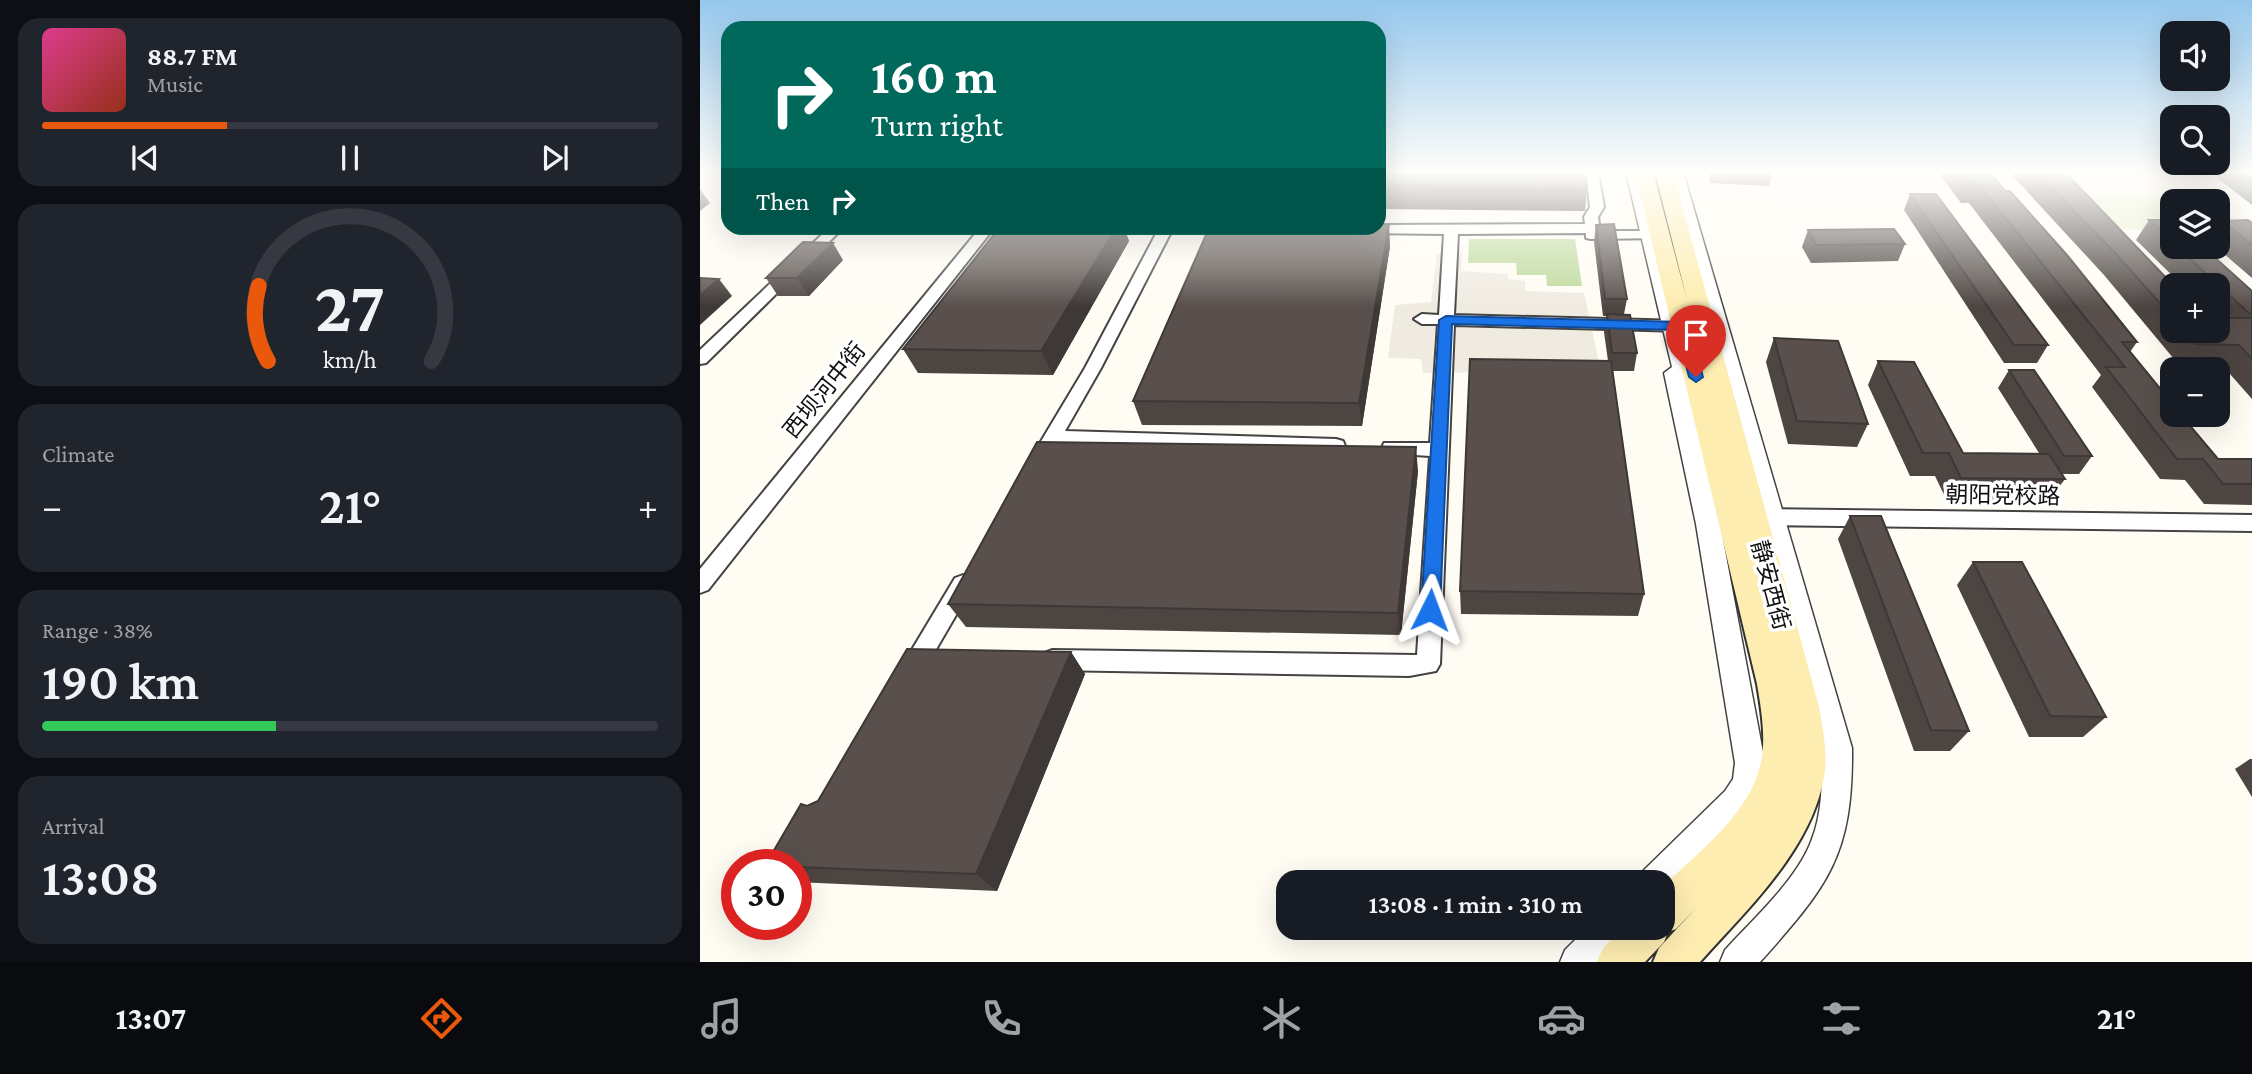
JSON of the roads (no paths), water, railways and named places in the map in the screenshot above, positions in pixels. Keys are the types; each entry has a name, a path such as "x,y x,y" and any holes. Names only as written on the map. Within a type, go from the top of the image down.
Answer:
{"main road":[{"name":"静安西街","path":"1663,217 1763,517 1803,707 1808,743 1806,781 1789,823 1760,863 1673,962"},
{"name":"静安西街","path":"1669,217 1677,326 1773,684 1779,717 1779,750 1774,779 1756,815 1675,901"},
{"path":"1617,962 1638,940"}],"street":[{"path":"1591,217 1591,232"},
{"path":"1660,217 1672,238"},
{"path":"1672,238 1673,217"},
{"path":"1386,229 1579,230 1672,238"},
{"path":"1028,660 1409,666 1428,664 1451,230"},
{"path":"700,359 829,235"},
{"name":"西坝河中街","path":"700,584 981,235"},
{"path":"1025,482 1054,438 1162,235"},
{"path":"1422,319 1677,326 1683,370 1674,373 1708,524 1750,763 1746,783 1735,802 1668,870"},
{"path":"1054,438 1439,450"},
{"path":"1737,962 1789,901 1822,854 1833,817 1837,784 1836,748 1763,517"},
{"name":"朝阳党校路","path":"1763,517 2252,523"},
{"path":"900,692 974,561"},
{"path":"919,658 946,659"},
{"path":"1577,962 1599,940"}]}
